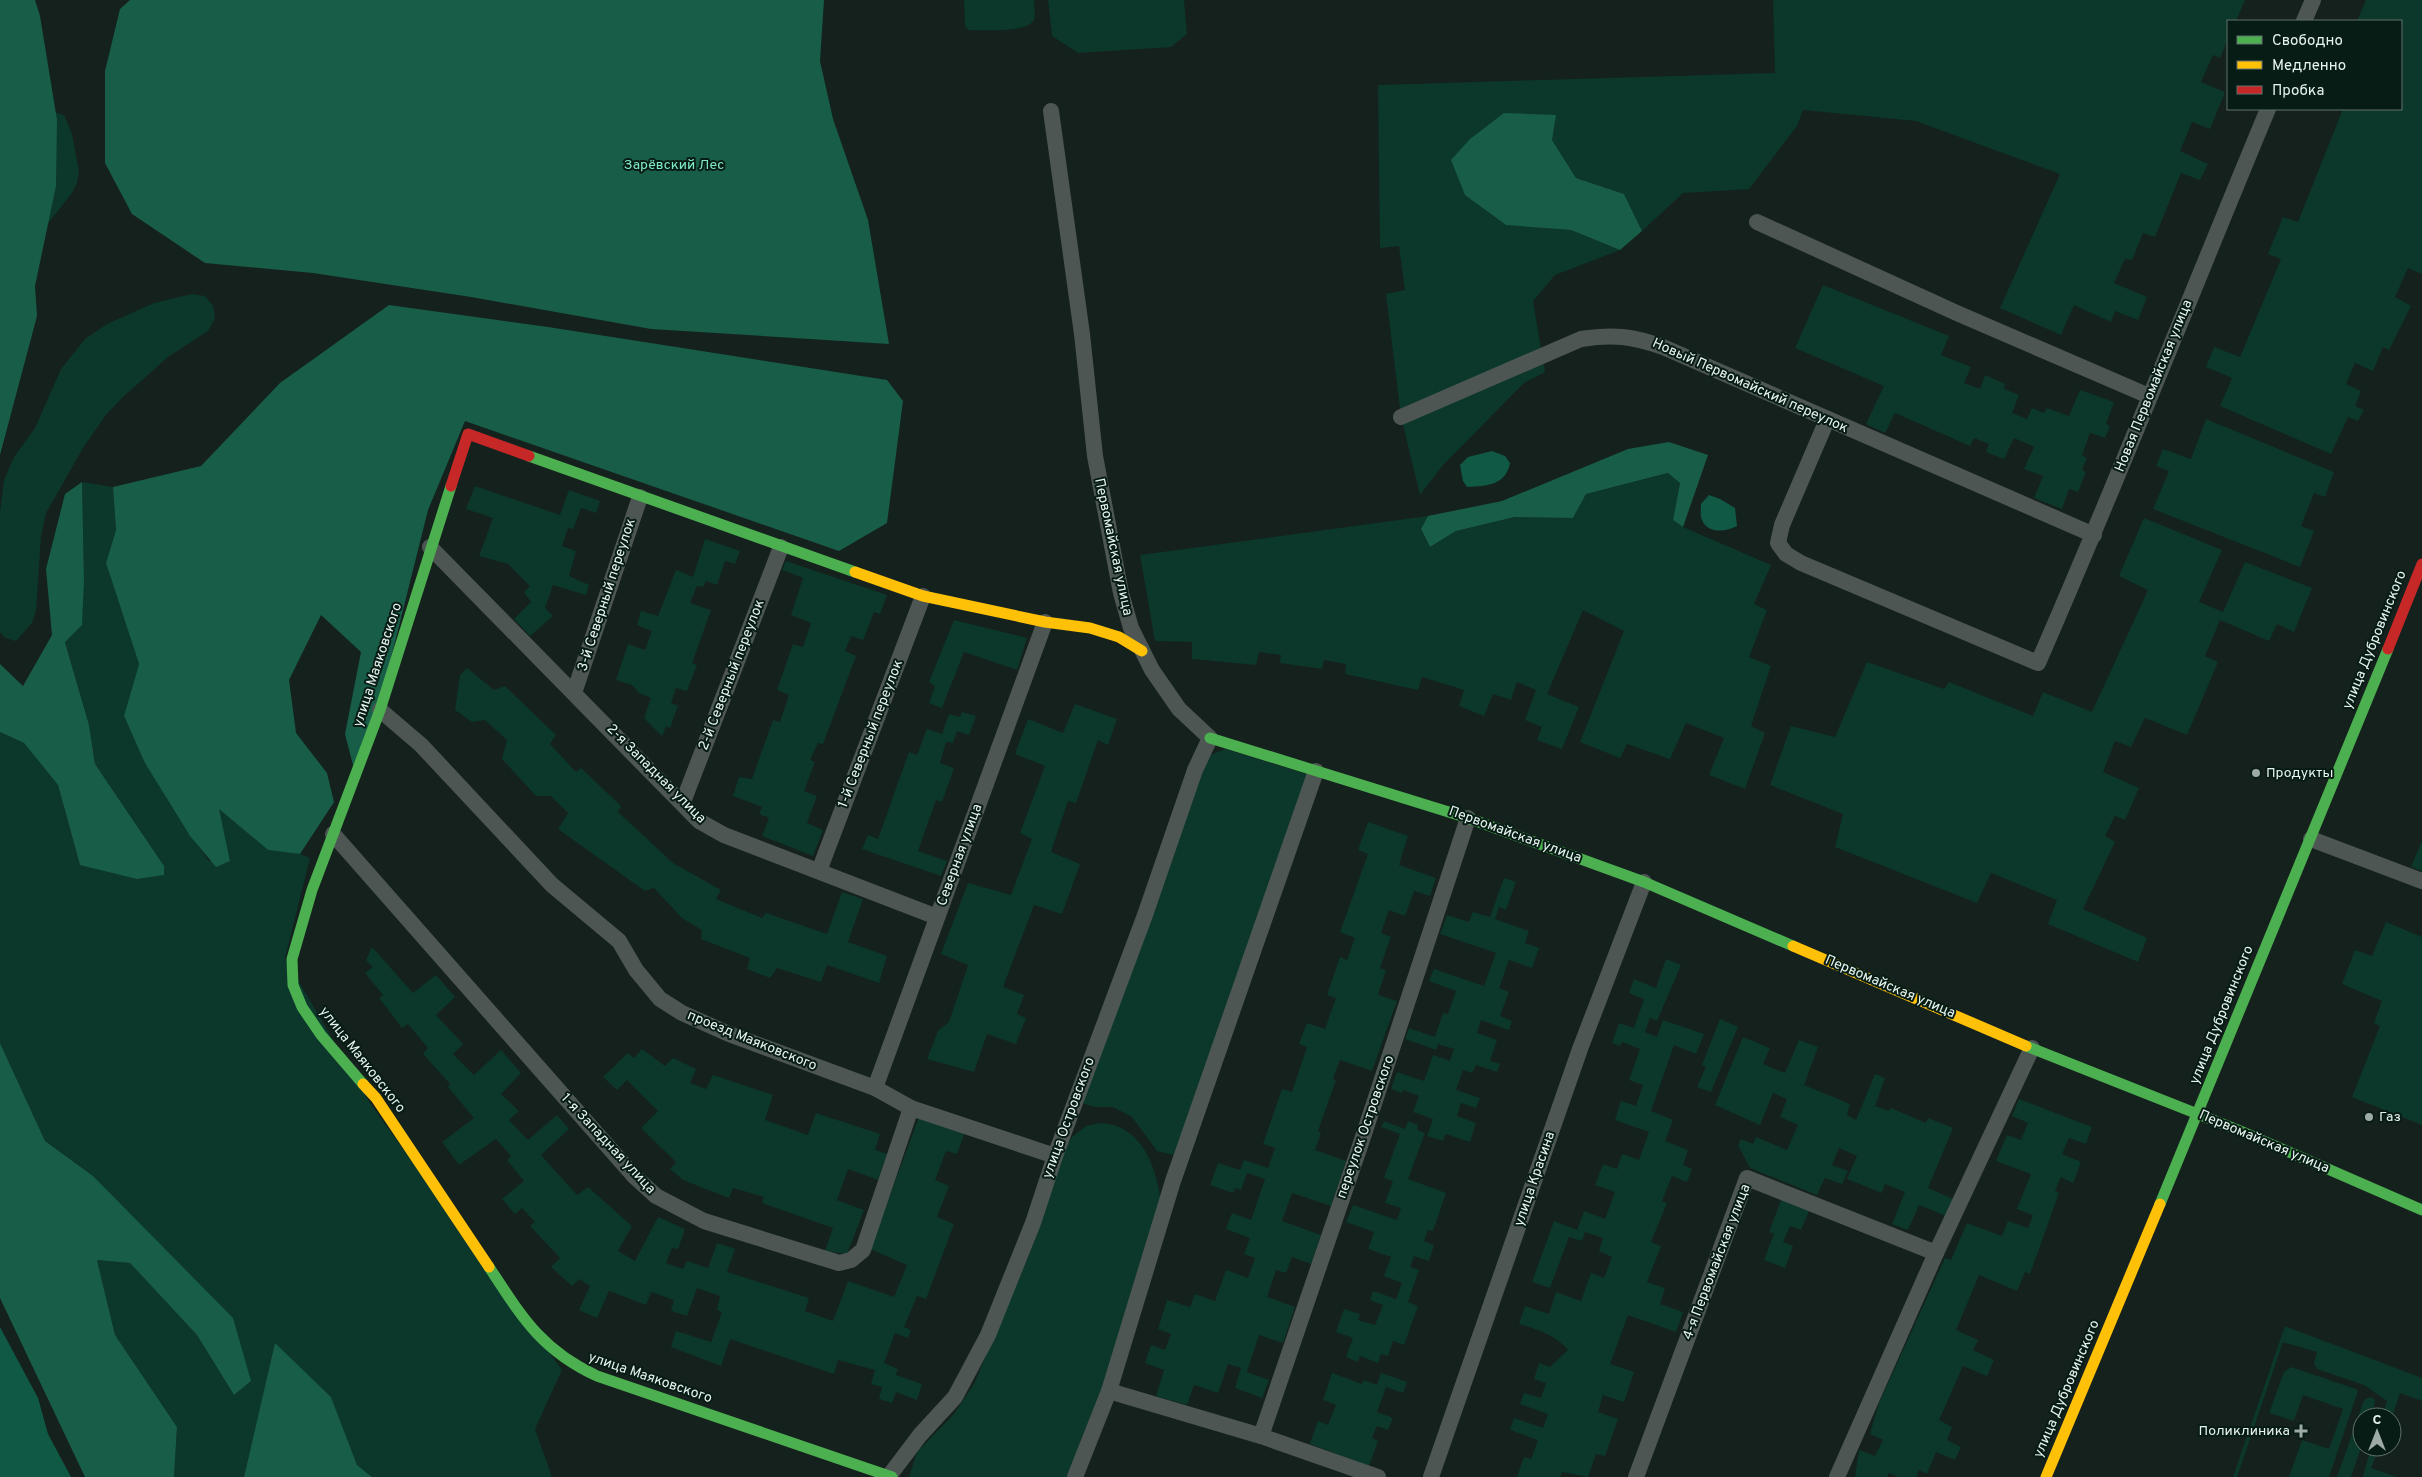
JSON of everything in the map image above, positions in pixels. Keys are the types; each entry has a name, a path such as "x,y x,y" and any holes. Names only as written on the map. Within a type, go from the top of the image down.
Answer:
{"street":[{"path":"2304,20 2313,0"},
{"name":"Новая Первомайская улица","path":"1827,420 1782,525 1778,543 1786,554 1802,563 2038,663 2094,535 2149,396 2268,110"},
{"name":"Первомайская улица","path":"1051,111 1083,342 1095,456 1102,502 1121,593 1131,628 1152,670 1179,710 1210,738 1468,818 1644,882 2032,1048 2198,1114 2422,1210"},
{"path":"1757,222 1959,314 2149,396"},
{"name":"Новый Первомайский переулок","path":"1401,417 1581,339 1603,335 1622,335 1662,347 2094,535"},
{"name":"улица Маяковского","path":"640,497 468,434 430,547 380,710 312,890 292,959 294,985 302,1007 322,1035 376,1098 526,1323 549,1350 569,1364 597,1376 891,1476"},
{"path":"640,497 923,596 1045,622 1090,628 1112,635 1142,651"},
{"name":"3-й Северный переулок","path":"574,694 640,497"},
{"name":"2-я Западная улица","path":"430,547 699,820 724,835 937,916"},
{"name":"2-й Северный переулок","path":"683,802 781,547"},
{"name":"улица Дубровинского","path":"2046,1477 2198,1114 2422,564"},
{"name":"1-й Северный переулок","path":"819,871 923,596"},
{"name":"Северная улица","path":"875,1088 1045,622"},
{"name":"проезд Маяковского","path":"380,710 421,745 552,885 620,941 636,970 660,999 682,1013 729,1034 875,1088 912,1108 1055,1156"},
{"name":"улица Островского","path":"891,1476 920,1435 954,1397 971,1370 1008,1286 1145,915 1195,770 1210,738"},
{"path":"1075,1477 1109,1390 1173,1181 1316,771"},
{"name":"переулок Островского","path":"1261,1436 1360,1146 1468,818"},
{"name":"1-я Западная улица","path":"333,834 634,1176 656,1196 677,1209 704,1221 839,1263 851,1260 863,1250 912,1108"},
{"path":"2311,839 2422,881"},
{"name":"улица Красина","path":"1431,1477 1580,1049 1644,882"},
{"path":"1837,1477 1936,1253 2032,1048"},
{"name":"4-я Первомайская улица","path":"1636,1477 1747,1178 1936,1253"},
{"path":"1109,1390 1261,1436 1378,1477"}],"shaded area":[{"path":"964,0 1034,0 1035,18 1030,24 1014,29 968,30 965,26"},
{"path":"1048,0 1184,0 1187,34 1171,47 1078,53 1052,36"},
{"path":"1773,0 2245,0 2236,20 2227,20 2227,41 2220,58 2213,55 2201,82 2225,92 2210,129 2192,122 2180,151 2208,164 2200,180 2181,173 2155,237 2143,233 2132,260 2125,259 2114,283 2147,297 2138,320 2115,311 2111,322 2074,305 2061,335 2000,308 2060,174 1916,121 1803,110 1797,126 1749,189 1683,193 1642,231 1624,194 1576,178 1552,140 1507,225 1571,230 1620,250 1555,275 1533,301 1545,372 1524,383 1443,465 1420,495 1401,417 1386,294 1405,290 1399,246 1380,248 1378,85 1775,73"},
{"path":"2366,0 2422,0 2422,274 2408,268 2395,297 2411,306 2389,350 2383,347 2373,371 2355,363 2346,384 2361,391 2355,406 2364,410 2358,421 2348,417 2331,454 2220,406 2232,378 2206,367 2214,347 2240,357 2281,259 2268,254 2283,217 2298,222 2343,110 2402,110 2402,20 2357,20"},
{"path":"54,112 64,115 72,134 79,171 77,183 72,193 42,231"},
{"path":"1823,285 1949,336 1941,355 1971,367 1964,383 1980,389 1985,375 2005,384 2004,389 2019,395 2012,413 2027,419 2032,408 2044,413 2047,408 2069,416 2080,390 2114,402 2106,424 2110,426 2105,438 2090,433 2082,455 2087,458 2082,470 2086,472 2078,492 2069,489 2062,509 2034,498 2043,476 2024,469 2034,447 2014,438 2004,459 1986,452 1989,444 1974,438 1970,446 1895,413 1885,433 1866,424 1884,386 1795,348"},
{"path":"192,294 205,296 213,306 215,318 208,331 168,357 122,398 105,416 83,448 46,513 41,536 36,611 32,623 16,641 5,638 0,632 0,512 4,480 14,457 35,428 61,369 85,339 107,324 154,303"},
{"path":"2206,419 2334,472 2325,497 2314,493 2301,526 2314,531 2300,567 2153,509 2169,471 2156,466 2163,449 2191,459"},
{"path":"1492,451 1505,456 1510,463 1504,476 1500,480 1488,485 1467,487 1463,481 1460,465 1468,457"},
{"path":"1669,473 1680,483 1673,520 1683,527 1771,565 1754,604 1767,610 1749,657 1771,666 1751,726 1765,733 1745,789 1709,775 1724,738 1686,723 1670,759 1627,744 1620,758 1580,742 1624,631 1583,610 1547,694 1579,707 1562,749 1537,740 1542,727 1525,720 1536,690 1517,682 1511,700 1493,694 1484,716 1459,706 1464,690 1422,677 1418,690 1345,674 1346,664 1324,660 1322,669 1280,663 1281,655 1259,652 1256,665 1192,659 1192,642 1155,641 1140,555 1428,516 1421,530 1430,547 1456,531 1516,517 1573,518 1586,494"},
{"path":"82,482 113,487 116,530 106,563 139,664 124,717 163,791 209,861 230,860 218,808 268,850 300,854 310,858 285,958 370,1103 562,1370 535,1429 552,1477 372,1477 357,1465 331,1397 275,1344 244,1477 174,1477 177,1427 115,1335 97,1260 130,1263 197,1335 234,1395 251,1381 93,1176 45,1141 0,1043 0,732 24,743 58,785 80,865 164,866 95,764 89,725 65,641 84,580"},
{"path":"475,486 560,515 569,490 600,501 596,513 581,508 573,529 568,528 562,546 576,551 569,576 589,585 586,595 553,585 545,608 553,616 530,636 514,619 531,602 524,592 530,586 508,564 479,556 493,518 466,509"},
{"path":"1709,495 1735,508 1737,526 1728,530 1713,530 1705,525 1701,517 1701,504"},
{"path":"2144,518 2222,550 2199,602 2223,612 2245,562 2312,588 2294,632 2277,624 2269,641 2220,620 2205,656 2218,662 2187,735 2145,718 2131,747 2115,741 2103,772 2139,788 2125,820 2115,816 2105,836 2115,842 2083,909 2147,938 2138,962 2048,924 2057,900 1991,873 1977,903 1835,847 1843,814 1770,785 1791,726 1835,737 1867,662 1944,689 1949,682 2033,716 2043,692 2092,712 2148,590 2119,576"},
{"path":"705,539 740,551 735,564 725,561 717,585 706,581 703,587 697,586 690,603 711,610 692,663 697,665 687,691 676,688 671,703 678,706 670,728 666,726 662,736 644,718 651,698 639,693 632,685 616,680 628,644 645,650 652,631 637,625 641,611 658,616 676,570 693,577"},
{"path":"786,561 887,595 880,614 874,612 863,640 851,636 845,651 856,656 823,744 818,743 810,760 815,762 804,791 817,796 807,823 823,830 813,856 762,836 769,818 759,814 762,807 733,796 739,777 752,779 773,720 780,722 789,695 777,690 793,644 803,647 811,623 791,615 803,578 782,570"},
{"path":"954,620 1027,638 1017,670 964,652 942,708 929,703 935,686 929,682"},
{"path":"467,668 494,690 505,686 556,735 550,744 576,772 581,768 621,806 618,812 673,863 721,890 716,899 762,918 766,913 827,934 842,892 863,899 848,942 887,956 879,983 827,965 821,982 777,968 770,978 747,969 750,958 701,939 702,930 682,918 654,888 645,891 558,829 568,813 551,796 536,796 502,759 507,740 485,720 472,722 455,710 460,675"},
{"path":"1075,704 1117,719 1108,745 1098,740 1076,803 1068,801 1051,852 1080,864 1062,914 1034,905 1003,987 1024,995 1017,1014 1026,1018 1016,1044 987,1034 974,1072 927,1059 938,1031 949,1022 968,965 941,954 968,883 1011,895 1032,839 1020,833 1045,766 1015,754 1028,719 1063,733"},
{"path":"962,712 976,716 969,735 957,731 953,743 946,742 940,763 954,768 942,802 936,800 918,851 947,861 941,876 862,849 868,835 878,839 909,752 917,755 927,729 942,734 949,714 960,717"},
{"path":"1225,749 1310,775 1181,1138 1173,1155 1157,1151 1132,1117 1113,1107 1095,1107 1084,1104 1083,1094 1200,774 1211,755"},
{"path":"1368,822 1408,836 1399,865 1436,878 1430,896 1414,891 1405,916 1389,910 1381,933 1391,937 1380,968 1386,970 1378,995 1397,1001 1372,1071 1340,1060 1333,1079 1336,1080 1318,1131 1321,1133 1315,1150 1346,1161 1331,1206 1292,1193 1282,1221 1321,1235 1311,1264 1292,1257 1286,1273 1276,1270 1267,1297 1295,1307 1283,1343 1259,1335 1247,1372 1269,1380 1262,1398 1235,1388 1241,1368 1228,1364 1218,1393 1194,1385 1187,1405 1156,1396 1164,1370 1145,1363 1151,1345 1165,1350 1171,1334 1158,1329 1167,1300 1190,1307 1195,1294 1215,1301 1226,1270 1248,1278 1255,1258 1244,1254 1250,1238 1226,1229 1232,1213 1251,1220 1265,1179 1247,1173 1241,1190 1235,1188 1233,1193 1210,1185 1218,1163 1240,1170 1244,1160 1268,1168 1275,1148 1263,1144 1282,1089 1292,1092 1307,1047 1299,1044 1307,1023 1325,1029 1336,998 1327,995 1340,957 1347,960 1355,938 1340,932 1368,854 1358,850"},
{"path":"2422,841 2422,871 2411,867"},
{"path":"1504,878 1516,882 1506,910 1499,907 1495,919 1529,931 1525,943 1539,948 1532,968 1509,960 1499,988 1509,992 1500,1016 1512,1021 1509,1030 1481,1020 1477,1033 1497,1040 1490,1061 1500,1064 1497,1072 1476,1065 1472,1073 1463,1070 1456,1090 1480,1098 1476,1108 1461,1103 1457,1116 1476,1123 1470,1142 1446,1134 1443,1141 1427,1136 1433,1119 1413,1112 1419,1096 1403,1090 1401,1093 1391,1089 1397,1072 1424,1081 1433,1055 1450,1061 1454,1049 1438,1044 1436,1050 1405,1039 1409,1028 1435,1037 1443,1013 1448,1014 1456,991 1429,981 1434,969 1484,986 1496,953 1440,934 1447,915 1469,922 1473,912 1490,917"},
{"path":"2386,922 2422,937 2422,1125 2352,1097 2380,1026 2374,1023 2382,1001 2342,984 2355,950 2372,956"},
{"path":"372,947 413,993 436,975 455,997 436,1015 463,1044 453,1054 474,1075 501,1050 521,1073 501,1094 519,1111 509,1120 528,1140 557,1115 569,1129 541,1155 577,1195 588,1187 632,1226 618,1251 635,1261 658,1217 685,1229 678,1249 672,1248 666,1263 683,1269 687,1261 708,1268 717,1243 735,1249 727,1272 809,1298 805,1311 833,1321 848,1281 894,1297 907,1265 870,1249 919,1117 965,1132 957,1154 946,1151 935,1180 949,1186 937,1217 954,1224 926,1299 917,1296 904,1327 911,1330 908,1338 895,1333 884,1363 898,1369 896,1375 922,1384 917,1400 896,1392 892,1403 879,1399 882,1387 871,1384 875,1370 838,1360 834,1374 730,1339 721,1366 671,1347 676,1331 711,1342 722,1312 717,1310 720,1296 697,1288 687,1316 671,1311 674,1300 651,1292 646,1305 609,1291 597,1318 579,1310 590,1286 579,1279 572,1286 551,1267 560,1258 530,1226 535,1222 522,1208 515,1214 502,1199 524,1181 507,1160 511,1156 496,1139 459,1165 442,1142 474,1118 448,1087 450,1084 423,1054 428,1048 408,1024 402,1028 379,998 383,995 365,973 373,967 366,960"},
{"path":"1666,959 1681,965 1657,1021 1650,1018 1645,1032 1657,1037 1663,1020 1704,1034 1696,1054 1674,1045 1651,1111 1673,1120 1665,1141 1688,1150 1683,1165 1692,1169 1687,1182 1672,1176 1662,1201 1667,1203 1651,1242 1661,1246 1647,1282 1665,1288 1660,1304 1683,1312 1676,1332 1628,1315 1610,1364 1634,1372 1624,1402 1603,1395 1598,1412 1618,1419 1605,1456 1596,1454 1588,1477 1562,1472 1560,1477 1517,1477 1524,1457 1531,1459 1538,1440 1510,1430 1514,1418 1543,1428 1548,1414 1520,1404 1524,1393 1541,1398 1546,1383 1534,1379 1539,1363 1550,1367 1568,1350 1552,1336 1519,1324 1525,1306 1549,1314 1556,1292 1581,1301 1591,1273 1604,1278 1612,1257 1599,1251 1603,1238 1585,1232 1582,1241 1569,1237 1550,1288 1532,1282 1554,1221 1577,1230 1584,1211 1605,1219 1615,1192 1595,1185 1603,1164 1617,1169 1622,1154 1639,1160 1649,1132 1615,1120 1621,1101 1636,1106 1643,1085 1629,1080 1640,1049 1622,1042 1620,1046 1612,1043 1619,1023 1634,1028 1644,999 1629,993 1634,979 1656,988"},
{"path":"1720,1019 1738,1027 1711,1092 1697,1087 1706,1067 1702,1065"},
{"path":"1743,1037 1770,1048 1763,1064 1785,1073 1799,1040 1818,1047 1804,1085 1850,1104 1847,1115 1856,1120 1875,1074 1885,1078 1875,1106 1889,1111 1891,1108 1926,1123 1928,1118 1953,1128 1928,1188 1953,1199 1946,1216 1919,1205 1908,1230 1892,1224 1905,1192 1885,1184 1882,1193 1847,1179 1857,1156 1839,1148 1832,1165 1848,1171 1842,1184 1825,1178 1817,1195 1750,1168 1738,1145 1741,1139 1753,1144 1756,1137 1787,1150 1798,1125 1780,1117 1787,1099 1773,1093 1760,1125 1715,1105"},
{"path":"642,1049 665,1066 673,1058 696,1069 690,1083 706,1089 713,1075 773,1095 765,1120 808,1135 816,1113 880,1134 875,1150 887,1154 878,1180 848,1169 837,1200 864,1210 847,1254 825,1251 833,1228 762,1203 764,1197 733,1188 729,1198 683,1180 670,1169 676,1162 641,1128 658,1111 627,1080 617,1090 603,1077 628,1053 634,1058"},
{"path":"2019,1099 2092,1127 2086,1144 2069,1138 2062,1154 2081,1162 2073,1183 2061,1177 2055,1191 2059,1193 2030,1274 2025,1272 2017,1291 1979,1275 1956,1330 1978,1340 1973,1350 1994,1360 1987,1376 1963,1366 1939,1420 1952,1427 1947,1440 1961,1447 1955,1460 1936,1452 1927,1474 1919,1470 1916,1477 1898,1477 1889,1473 1887,1477 1855,1477 1859,1450 1875,1456 1883,1440 1870,1434 1879,1403 1945,1258 1951,1260 1967,1223 2002,1236 2008,1221 2028,1228 2033,1215 2017,1209 2031,1174 1996,1161 2007,1135 2021,1140 2028,1123 2012,1116"},
{"path":"1384,1121 1405,1129 1408,1121 1418,1125 1417,1130 1425,1133 1408,1179 1446,1193 1433,1231 1428,1230 1424,1241 1434,1245 1429,1261 1414,1256 1410,1267 1419,1270 1408,1302 1418,1306 1404,1345 1393,1341 1388,1356 1381,1354 1378,1363 1360,1356 1358,1362 1346,1357 1353,1338 1336,1332 1344,1309 1360,1314 1358,1320 1375,1325 1383,1305 1370,1300 1373,1291 1396,1299 1402,1283 1384,1276 1391,1257 1368,1249 1374,1232 1346,1222 1353,1205 1397,1220 1401,1208 1385,1203 1393,1181 1384,1178 1400,1134 1381,1127"},
{"path":"1100,1123 1115,1125 1127,1131 1137,1140 1151,1163 1156,1177 1161,1205 1100,1394 1070,1477 909,1477 917,1452 954,1414 974,1384 1034,1242 1062,1153 1072,1137 1086,1126"},
{"path":"1781,1200 1809,1211 1801,1230 1790,1226 1783,1242 1793,1246 1785,1268 1764,1260 1774,1234 1769,1232"},
{"path":"2285,1326 2422,1378 2422,1401 2400,1393 2395,1407 2385,1407 2387,1401 2364,1385 2317,1369 2314,1363 2317,1352 2283,1342 2237,1477 2233,1477"},
{"path":"0,1327 38,1398 48,1434 71,1477 0,1477"},
{"path":"2291,1367 2358,1391 2329,1477 2289,1477 2302,1440 2329,1449 2343,1409 2303,1395 2294,1421 2269,1413 2284,1372"},
{"path":"1332,1373 1362,1384 1364,1380 1377,1385 1381,1373 1407,1382 1403,1393 1386,1387 1377,1412 1393,1418 1388,1430 1377,1426 1372,1438 1378,1441 1369,1466 1310,1444 1318,1421 1328,1425 1336,1405 1323,1400"},
{"path":"2371,1397 2375,1400 2374,1407 2362,1407 2365,1399"},
{"path":"2352,1434 2352,1457 2358,1457 2351,1477 2337,1477"},
{"path":"2368,1457 2375,1457 2371,1468 2397,1477 2363,1477"}],"green space":[{"path":"0,0 35,0 40,16 57,120 56,186 35,286 37,316 0,455"},
{"name":"Зарёвский Лес","path":"130,0 824,0 820,61 833,119 868,220 889,344 651,329 471,297 313,273 205,263 132,214 105,163 105,71 120,9"},
{"path":"1504,113 1556,115 1552,140 1576,178 1624,194 1642,231 1620,250 1571,230 1506,225 1465,195 1451,160 1470,139"},
{"path":"389,305 548,327 887,380 903,401 887,523 839,551 465,421 428,510 384,686 355,773 345,734 361,652 321,615 289,680 296,733 327,773 334,802 300,854 268,850 219,809 230,861 216,867 190,836 145,763 124,716 139,664 106,563 116,530 113,487 201,466 280,383"},
{"path":"1669,442 1708,455 1683,527 1673,520 1680,483 1668,473 1586,494 1573,518 1515,517 1456,531 1430,547 1421,529 1428,516 1502,501 1628,449"},
{"path":"82,482 84,580 82,625 65,642 89,725 95,764 164,866 164,875 137,879 80,865 58,785 24,743 0,732 0,664 23,686 52,635 46,569 65,494"},
{"path":"0,1043 45,1141 93,1176 233,1318 251,1381 234,1395 197,1335 130,1263 97,1260 115,1335 177,1427 174,1477 85,1477 0,1298"},
{"path":"275,1343 331,1397 357,1465 372,1477 244,1477"}],"traffic: fast":[{"path":"529,456 855,572"},
{"path":"363,1084 321,1035 302,1007 293,985 292,959 312,890 380,710 451,486"},
{"path":"2160,1204 2388,649"},
{"path":"1210,738 1468,818 1644,882 1793,946"},
{"path":"2026,1046 2238,1130 2422,1210"},
{"path":"489,1267 534,1330 561,1355 597,1376 892,1477"}],"traffic: slow":[{"path":"855,572 923,596 1045,622 1090,628 1119,637 1142,651"},
{"path":"1793,946 2026,1046"},
{"path":"363,1084 376,1098 489,1267"},
{"path":"2046,1477 2160,1204"}],"traffic: jam":[{"path":"451,486 468,434 529,456"},
{"path":"2388,649 2422,564"}],"place":[{"name":"Продукты","path":"2256,773"},
{"name":"Газ","path":"2369,1117"},
{"name":"Поликлиника","path":"2301,1431"}]}
